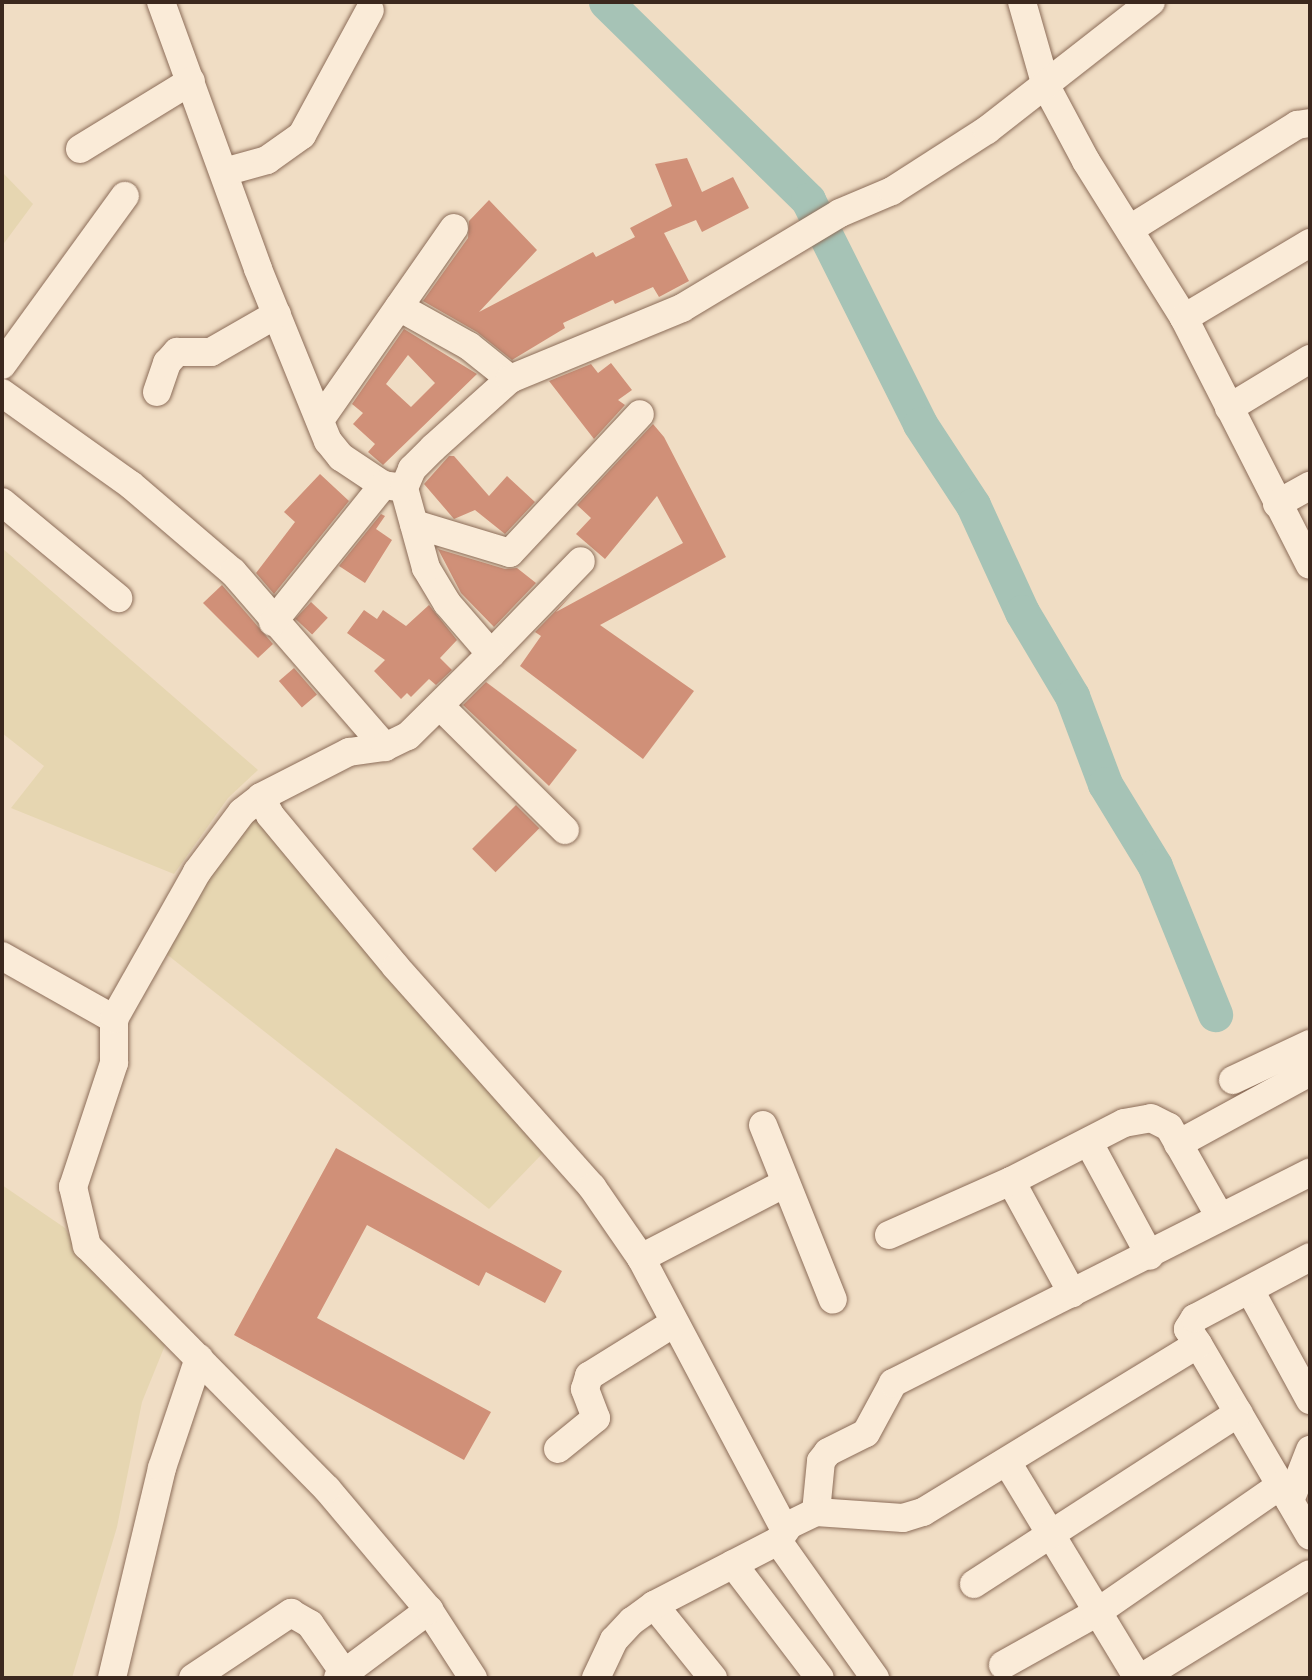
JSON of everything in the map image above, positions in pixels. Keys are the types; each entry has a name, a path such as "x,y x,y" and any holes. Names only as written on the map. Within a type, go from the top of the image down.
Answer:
{"street":[{"path":"161,2 277,314 334,450 393,486 414,524 430,578 491,654"},
{"path":"1022,2 1046,86 1184,317 1310,565"},
{"path":"273,622 393,486 510,379 672,312 797,241 840,213 892,191 1046,86 1151,2"},
{"path":"224,172 267,160 302,135 370,10"},
{"path":"80,149 191,81"},
{"path":"1130,229 1310,121"},
{"path":"2,365 125,196"},
{"path":"320,420 454,228"},
{"path":"1184,317 1310,243"},
{"path":"399,307 469,346 510,379"},
{"path":"156,392 167,363 177,352 211,352 277,314"},
{"path":"1229,408 1310,359"},
{"path":"2,393 176,521 233,572 273,622 385,747"},
{"path":"414,524 510,553 640,414"},
{"path":"1277,504 1310,486"},
{"path":"2,502 118,598"},
{"path":"473,1678 429,1610 319,1480 199,1357 98,1261 87,1246 76,1214 76,1170 114,1063 114,1019 223,832 261,797 349,752 385,747 408,736 581,562"},
{"path":"440,706 565,830"},
{"path":"261,797 270,815 396,967 592,1187 641,1258 781,1535 875,1678"},
{"path":"2,956 114,1019"},
{"path":"1233,1080 1310,1053"},
{"path":"1178,1144 1310,1053"},
{"path":"889,1236 1011,1181 1124,1123 1152,1118 1168,1127 1220,1217"},
{"path":"763,1125 784,1184 833,1300"},
{"path":"1089,1143 1150,1256"},
{"path":"817,1513 821,1461 828,1452 866,1433 893,1383 1150,1256 1310,1172"},
{"path":"1011,1181 1072,1293"},
{"path":"641,1258 784,1184"},
{"path":"1310,1257 1251,1292 1192,1320 1189,1332 1310,1536"},
{"path":"1251,1292 1310,1400"},
{"path":"558,1449 596,1418 585,1389 589,1376 674,1323"},
{"path":"601,1676 621,1632 654,1605 733,1564 817,1513 903,1518 923,1512 1198,1344"},
{"path":"120,1675 162,1468 199,1357"},
{"path":"974,1584 1051,1537 1238,1413"},
{"path":"1003,1665 1096,1613 1285,1493 1310,1450"},
{"path":"1007,1462 1096,1613 1139,1678 1310,1574"},
{"path":"733,1564 820,1678"},
{"path":"654,1605 713,1678"},
{"path":"193,1678 291,1613 310,1624 342,1676 429,1610"}],"shaded area":[{"path":"2,172 33,204 2,246"},
{"path":"2,548 258,770 228,798 174,874 11,808 44,766 2,733"},
{"path":"255,812 544,1152 489,1209 160,949"},
{"path":"2,1185 65,1228 77,1249 168,1338 142,1402 117,1527 72,1678 2,1678"}],"building":[{"path":"687,158 702,192 733,177 749,208 702,232 696,220 664,233 689,281 659,297 653,287 615,304 613,300 563,323 565,328 512,360 477,332 423,301 468,238 469,221 489,200 537,250 479,312 593,252 596,257 635,237 630,228 672,206 655,164"},
{"path":"404,329 477,374 383,465 368,452 375,444 353,424 363,413 352,404","holes":["408,355 435,383 411,407 386,384"]},
{"path":"611,363 632,390 618,400 625,405 594,439 549,381 591,364 598,373"},
{"path":"653,424 664,437 726,557 600,625 694,691 643,759 520,666 541,636 535,632 574,592 556,612 683,543 657,496 605,559 576,534 591,518 577,505"},
{"path":"449,456 454,456 489,496 507,476 535,502 505,534 475,510 454,519 424,484"},
{"path":"320,474 349,501 274,594 256,573 295,522 284,512"},
{"path":"381,514 385,516 376,529 392,540 365,583 339,566"},
{"path":"438,549 505,569 517,568 536,583 494,627 461,593"},
{"path":"222,585 273,644 258,658 203,603"},
{"path":"311,602 328,618 312,635 295,619"},
{"path":"429,605 457,640 440,658 452,670 436,685 429,679 411,697 407,693 401,699 374,671 385,660 347,633 364,610 377,619 383,610 406,626"},
{"path":"294,668 317,694 302,708 279,681"},
{"path":"486,682 577,750 549,786 463,705"},
{"path":"516,805 539,828 495,872 472,849"},
{"path":"336,1148 562,1271 545,1303 486,1272 479,1286 367,1225 317,1318 491,1412 464,1460 234,1335"}],"waterway":[{"path":"606,2 808,200 920,424 973,505 1022,612 1072,696 1105,784 1155,866 1215,1014"}]}
